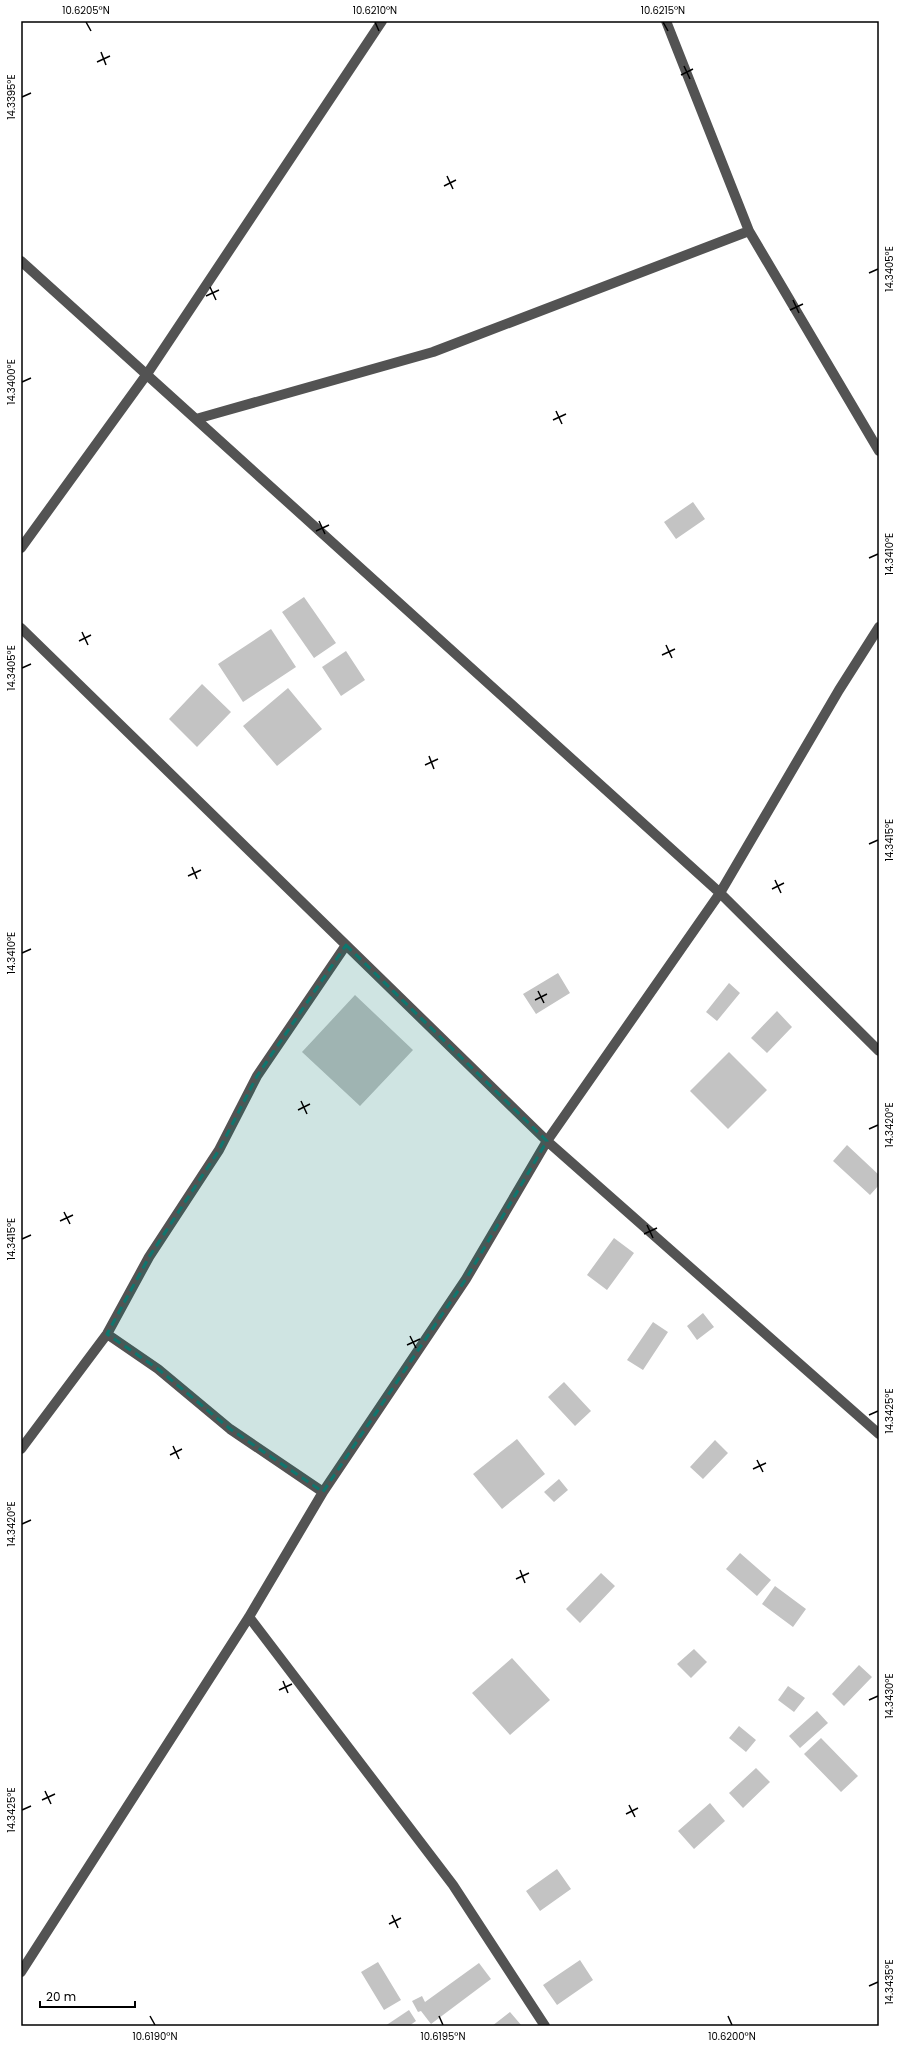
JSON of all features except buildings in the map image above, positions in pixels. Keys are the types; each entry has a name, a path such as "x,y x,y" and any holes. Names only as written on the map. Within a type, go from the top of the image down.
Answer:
{"street":[{"path":"21,548 147,374 382,21"},
{"path":"666,21 749,231 879,451"},
{"path":"196,419 433,352 749,231"},
{"path":"21,261 720,893 879,1051"},
{"path":"21,1972 249,1617 323,1492 466,1279 547,1141 720,893 839,690 879,627"},
{"path":"21,628 547,1141 879,1434"},
{"path":"21,1449 107,1334 149,1257 219,1150 257,1076 346,945"},
{"path":"107,1334 158,1369 230,1429 323,1492"},
{"path":"249,1617 453,1885 545,2026"}],"highlighted area":[{"path":"346,945 547,1141 466,1279 323,1492 230,1429 158,1369 107,1334 149,1257 219,1150 257,1076"}]}
